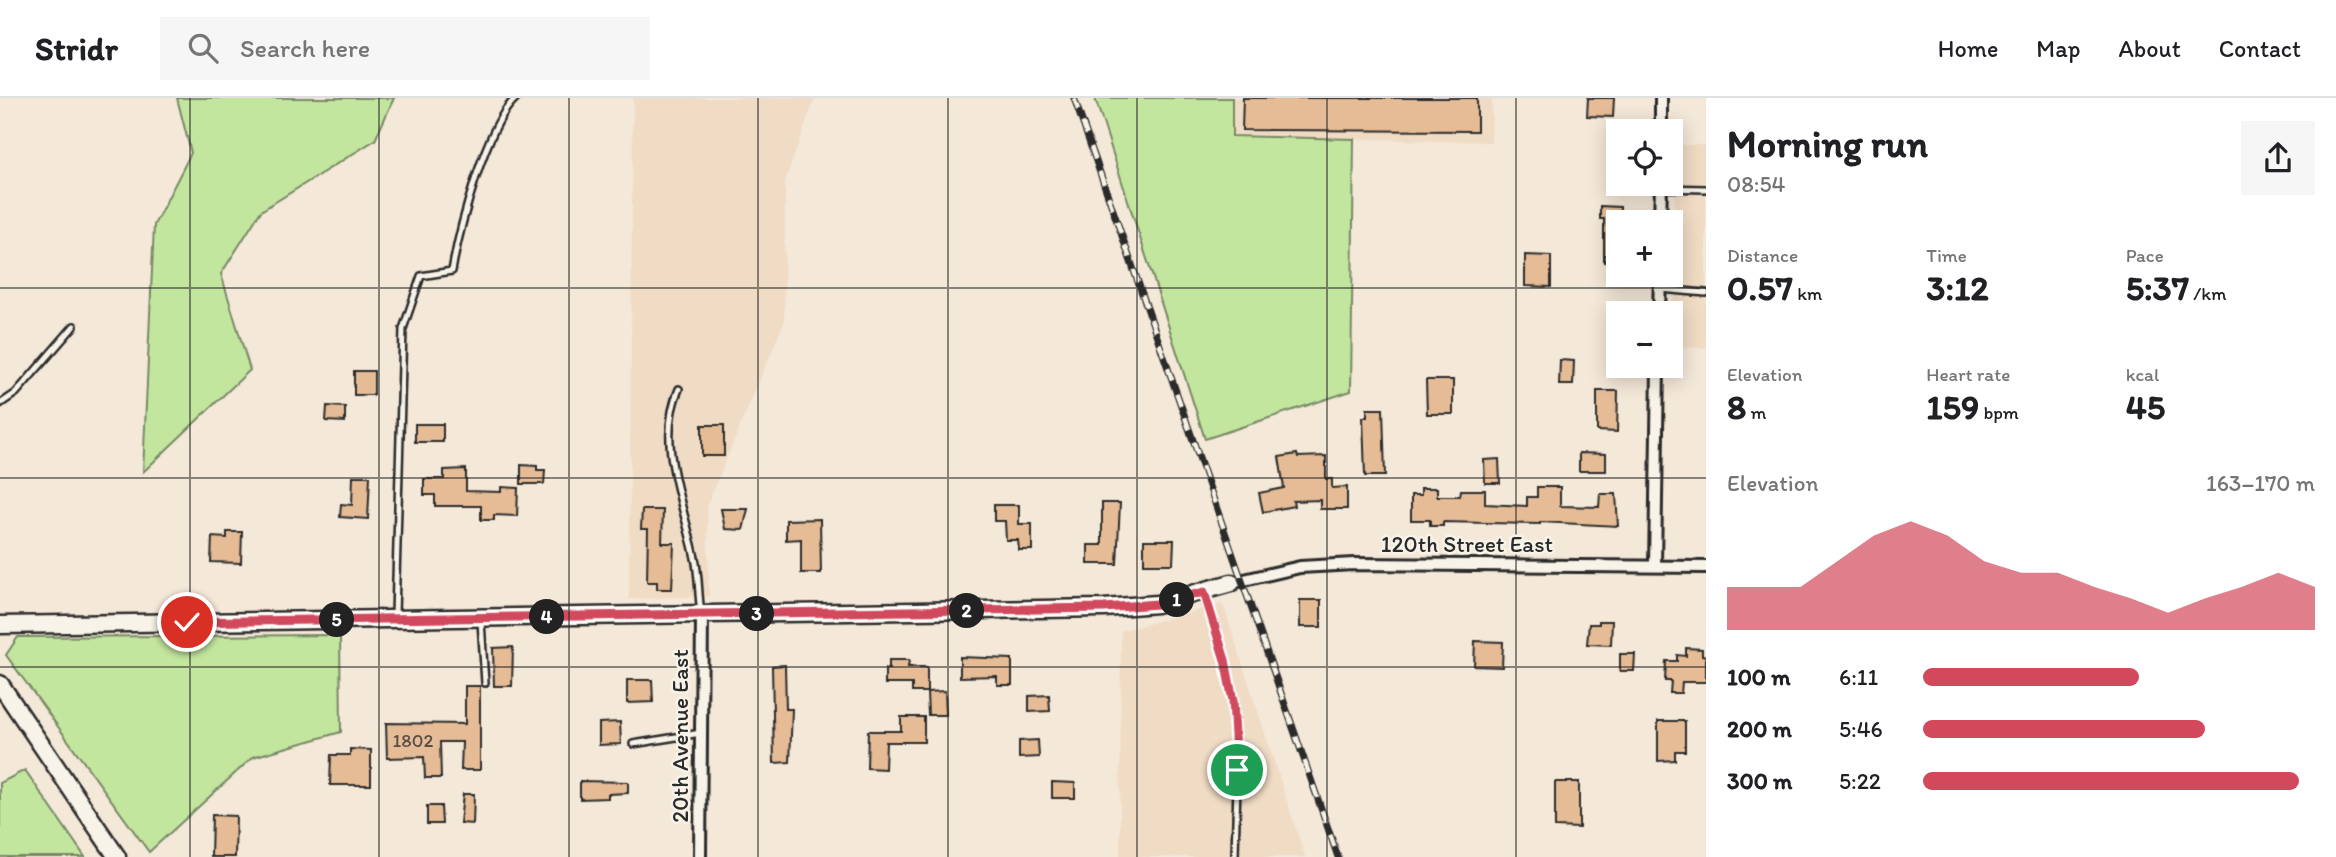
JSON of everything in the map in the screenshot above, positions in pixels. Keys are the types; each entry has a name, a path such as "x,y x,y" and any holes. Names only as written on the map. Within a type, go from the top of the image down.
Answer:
{"street":[{"path":"1661,98 1661,119"},
{"path":"1660,289 1660,301"},
{"path":"1656,566 1658,378"},
{"name":"120th Street East","path":"1231,583 1300,567 1354,564 1706,567"},
{"path":"0,625 1104,608 1157,604 1231,583"},
{"name":"20th Avenue East","path":"700,857 702,615"},
{"path":"0,684 117,857"}],"lane":[{"path":"395,619 395,518 403,329 421,276 452,271 482,161 498,122 516,98"},
{"path":"1683,187 1706,189"},
{"path":"1660,289 1706,293"},
{"path":"0,404 16,393 74,327"},
{"path":"679,389 671,406 671,443 678,502 696,558 702,615"},
{"path":"1204,592 1225,660 1233,701 1237,770 1235,857"},
{"path":"481,618 485,683"},
{"path":"633,744 701,733"}],"shaded area":[{"path":"633,98 815,98 785,181 784,322 707,505 709,596 629,599"},
{"path":"1232,98 1492,98 1491,142 1231,136"},
{"path":"1683,145 1706,145 1706,348 1683,347 1683,301 1674,301 1674,287 1683,287 1683,210 1675,210 1675,196 1683,196"},
{"path":"1223,604 1305,857 1120,857 1121,631"}],"green space":[{"path":"177,98 394,98 375,140 261,211 221,274 250,370 143,472 154,225 191,153"},
{"path":"1095,98 1232,98 1232,136 1354,139 1351,391 1205,439"},
{"path":"340,635 341,732 253,757 149,852 6,655 18,637"},
{"path":"25,770 85,857 0,857 0,783"}],"building":[{"path":"1243,98 1477,98 1477,131 1242,130"},
{"path":"1588,98 1614,98 1613,117 1587,116"},
{"path":"1600,206 1620,207 1620,210 1606,210 1606,262 1604,219 1600,219"},
{"path":"1525,255 1551,256 1551,287 1525,286"},
{"path":"1560,360 1574,361 1573,385 1559,385"},
{"path":"354,371 374,371 374,395 354,395"},
{"path":"1426,380 1453,380 1453,414 1427,414"},
{"path":"1597,391 1618,391 1617,432 1597,431"},
{"path":"327,406 345,407 345,422 326,421"},
{"path":"1367,409 1383,409 1385,476 1365,476 1363,417 1367,417"},
{"path":"415,424 443,424 443,442 415,442"},
{"path":"702,425 724,425 724,456 702,456"},
{"path":"1579,453 1606,454 1606,471 1579,471"},
{"path":"1297,454 1298,457 1326,456 1326,479 1332,479 1332,488 1347,487 1347,509 1320,509 1320,500 1293,501 1294,506 1263,512 1259,493 1284,488 1279,457"},
{"path":"1499,459 1500,483 1485,483 1484,460"},
{"path":"521,465 537,466 537,470 545,470 544,484 521,484"},
{"path":"466,469 466,491 501,492 501,487 518,488 517,516 494,515 494,520 481,520 481,506 435,506 435,495 424,495 424,479 444,479 444,470"},
{"path":"353,476 370,476 368,519 340,517 341,504 352,505"},
{"path":"1537,487 1560,487 1560,506 1599,507 1600,494 1616,494 1618,526 1540,522 1443,522 1443,526 1430,526 1430,520 1411,520 1411,495 1421,495 1421,488 1437,488 1437,496 1460,496 1461,490 1485,490 1485,504 1527,506 1527,497 1537,497"},
{"path":"1102,503 1120,503 1117,564 1088,564 1088,545 1102,545"},
{"path":"994,505 1019,505 1019,524 1032,524 1032,550 1019,550 1018,540 1006,540 1005,521 994,521"},
{"path":"721,509 748,509 743,530 725,529"},
{"path":"642,510 663,510 662,543 674,543 672,589 657,589 657,582 647,582 648,529 641,529"},
{"path":"820,519 821,573 801,573 801,539 786,540 786,520"},
{"path":"227,532 242,532 241,563 211,562 212,537 227,538"},
{"path":"1144,540 1174,540 1173,564 1144,564"},
{"path":"1300,600 1321,600 1321,627 1300,627"},
{"path":"1599,621 1612,621 1611,645 1587,644 1589,624 1599,624"},
{"path":"1475,641 1503,642 1502,667 1474,666"},
{"path":"513,647 512,686 494,686 493,648"},
{"path":"1686,648 1702,649 1702,655 1706,656 1706,682 1682,682 1681,693 1670,693 1671,681 1665,681 1666,661 1677,661 1677,655 1686,656"},
{"path":"1620,654 1635,654 1634,671 1620,671"},
{"path":"960,657 1012,659 1012,685 997,685 997,676 960,677"},
{"path":"889,660 909,660 908,667 927,667 927,692 912,692 912,684 885,684 885,669 889,669"},
{"path":"785,665 786,709 792,709 790,762 774,763 772,666"},
{"path":"627,680 652,680 653,702 627,703"},
{"path":"465,686 480,686 480,770 461,770 462,742 440,742 441,778 425,778 424,757 387,758 386,723 465,724"},
{"path":"945,691 946,715 928,715 927,692"},
{"path":"1049,695 1050,711 1029,712 1029,696"},
{"path":"901,717 924,717 924,742 886,742 885,769 867,768 868,731 901,731"},
{"path":"1658,721 1685,721 1685,751 1675,751 1675,760 1658,761"},
{"path":"620,722 621,744 599,745 599,723"},
{"path":"1038,740 1039,757 1019,758 1019,741"},
{"path":"350,749 371,750 371,785 330,785 331,755 350,755"},
{"path":"580,781 628,782 628,793 608,794 608,798 580,799"},
{"path":"1052,782 1075,783 1075,798 1052,798"},
{"path":"1555,782 1579,782 1579,828 1555,827"},
{"path":"463,794 474,794 473,824 460,823"},
{"path":"427,806 441,806 442,824 427,824"},
{"path":"212,815 236,816 235,857 211,857"}],"railway":[{"path":"1074,98 1338,857"}],"route":[{"path":"187,622 1104,608 1157,604 1204,592 1225,660 1233,701 1237,770"}]}
